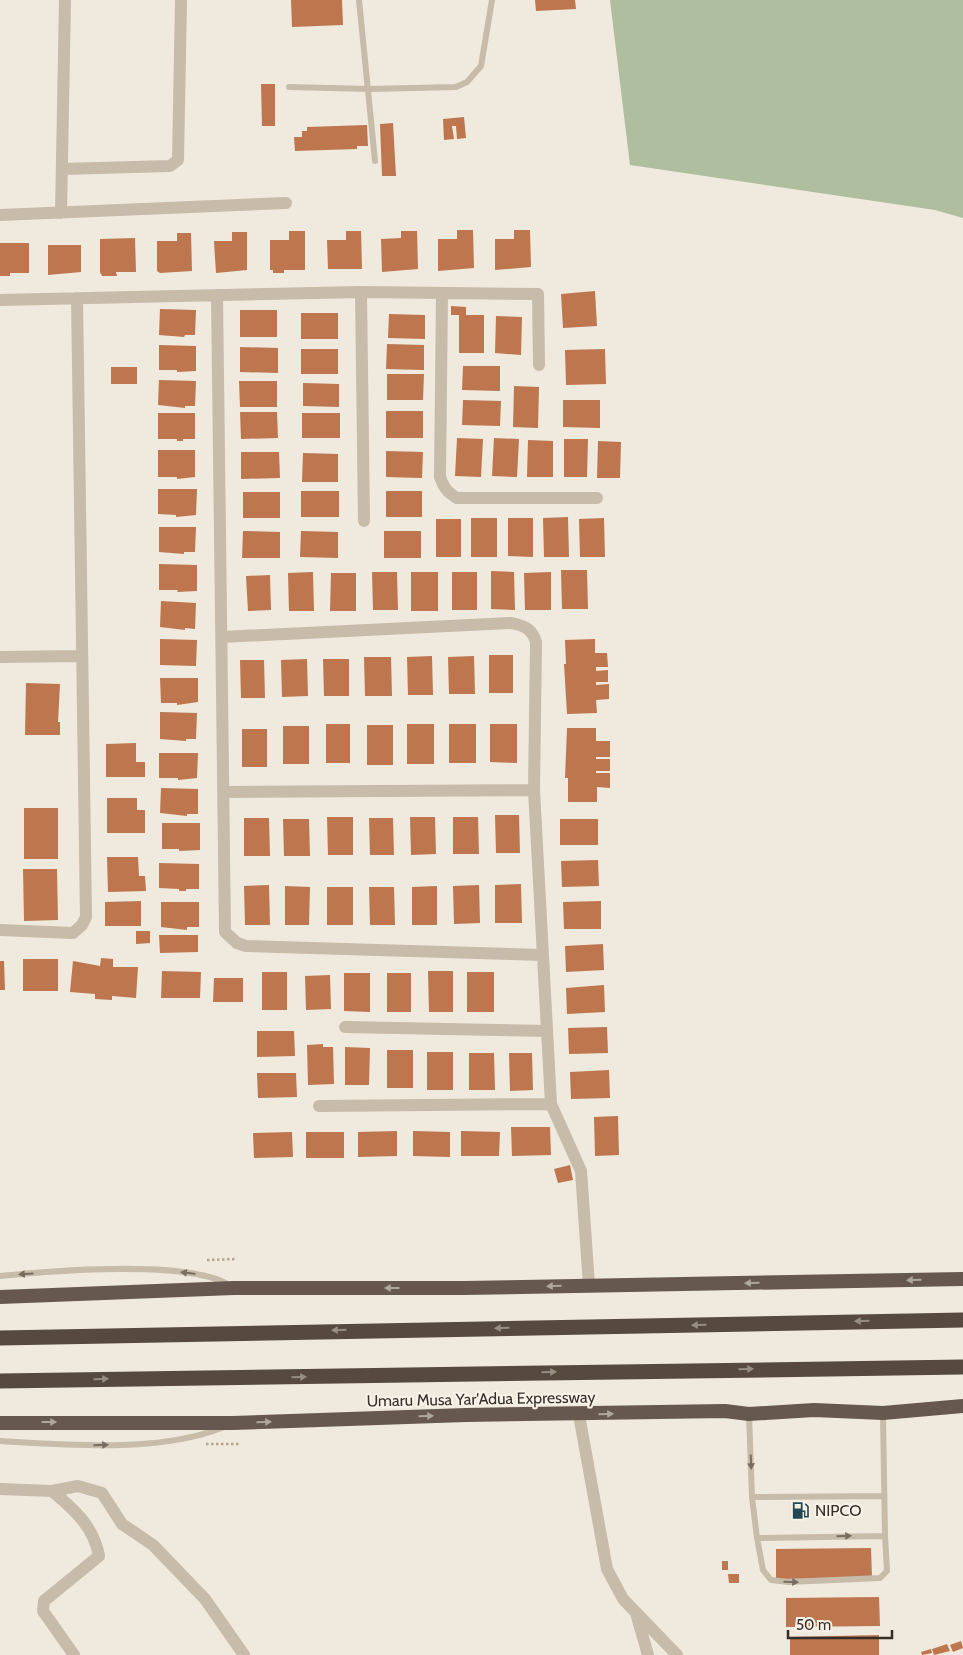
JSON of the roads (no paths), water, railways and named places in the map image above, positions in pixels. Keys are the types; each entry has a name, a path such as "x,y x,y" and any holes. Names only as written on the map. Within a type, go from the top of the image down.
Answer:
{"highway":[{"path":"0,1297 234,1288 963,1279"},
{"path":"0,1338 963,1320"},
{"name":"Umaru Musa Yar'Adua Expressway","path":"0,1381 963,1367"},
{"name":"Umaru Musa Yar'Adua Expressway","path":"0,1423 232,1423 466,1415 726,1412 749,1414 814,1410 883,1413 963,1406"}],"street":[{"path":"61,213 65,0"},
{"path":"62,169 170,166 178,160 181,0"},
{"path":"0,215 286,203"},
{"path":"361,292 364,521"},
{"path":"0,300 361,292 538,294 539,365"},
{"path":"442,293 440,477 448,493 457,498 597,498"},
{"path":"217,296 225,792 225,932 237,943 256,946 542,955"},
{"path":"0,930 73,933 82,925 86,917 77,298"},
{"path":"222,637 512,623 523,626 532,632 536,642 534,790 551,1104 581,1171 589,1285"},
{"path":"0,657 81,656"},
{"path":"225,792 534,790"},
{"path":"345,1027 546,1032"},
{"path":"318,1106 551,1104"},
{"path":"579,1415 608,1568 616,1588 636,1613 677,1655"},
{"path":"0,1489 52,1490 78,1486 102,1493 122,1524 153,1545 205,1599 244,1655"},
{"path":"52,1490 74,1509 96,1538 99,1556 44,1601 43,1611 74,1655"},
{"path":"636,1613 648,1655"}],"lane":[{"path":"360,0 375,161"},
{"path":"289,87 369,89 456,86 467,82 481,66 492,0"},
{"path":"0,1276 92,1270 166,1271 207,1276 223,1281 234,1288"},
{"path":"749,1414 752,1497 762,1570 771,1580 788,1582 880,1578 887,1571 883,1413"},
{"path":"0,1441 48,1444 139,1443 204,1435 232,1423"},
{"path":"752,1497 884,1496"},
{"path":"757,1538 885,1536"}],"place":[{"name":"NIPCO","path":"801,1510"}]}
